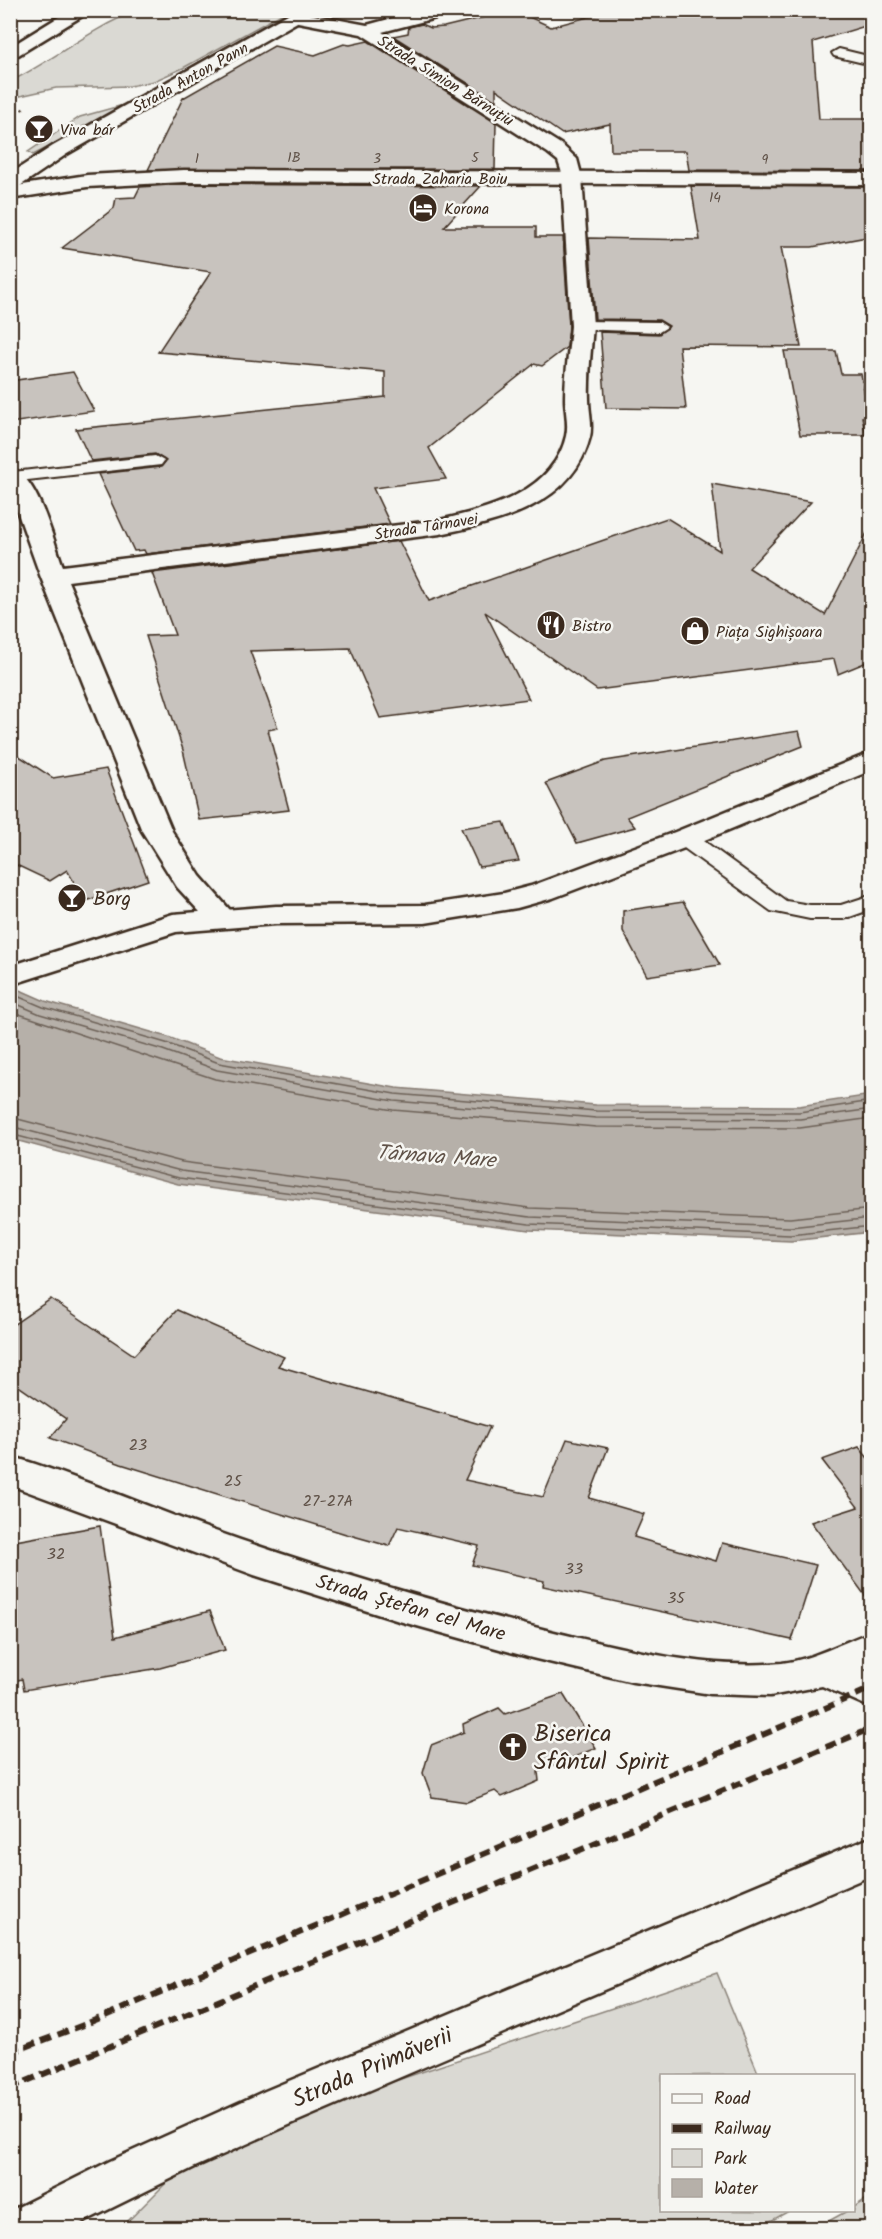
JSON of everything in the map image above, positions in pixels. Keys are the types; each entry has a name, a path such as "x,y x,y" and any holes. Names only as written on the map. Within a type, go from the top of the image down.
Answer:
{"main road":[{"path":"10,55 83,10"},
{"path":"367,30 445,10"},
{"name":"Strada Simion Bărnuțiu","path":"303,14 367,30 555,149 567,159 572,178"},
{"name":"Strada Anton Pann","path":"10,184 60,150 303,14"},
{"name":"Strada Zaharia Boiu","path":"10,193 87,181 184,176 872,179"},
{"name":"Strada Târnavei","path":"53,575 440,527 501,512 530,499 554,479 566,465 578,436 577,400 582,326 572,178"},
{"path":"12,476 23,491 53,575 157,831 188,881 222,918"},
{"path":"10,976 174,924 276,915 384,915 464,910 542,892 685,838 872,759"},
{"name":"Strada Ștefan cel Mare","path":"10,1470 115,1511 297,1573 463,1625 614,1662 688,1676 737,1680 792,1677 825,1670 872,1648"},
{"path":"825,1670 872,1692"},
{"name":"Strada Primăverii","path":"25,2229 92,2192 223,2129 725,1920 872,1855"}],"lane":[{"path":"839,53 872,61"},
{"path":"582,326 659,327"},
{"path":"12,476 155,461"},
{"path":"685,838 779,906 810,912 844,912 872,901"}],"path":[{"path":"17,114 24,108"}],"green space":[{"path":"136,11 287,11 183,68 154,81 130,86 56,88 11,98 11,81 104,26"},
{"path":"123,105 132,105 33,155 28,152 80,117"},
{"path":"717,1973 759,2074 660,2074 660,2212 787,2212 758,2228 121,2228 168,2181 233,2146 344,2098"},
{"path":"871,2196 871,2228 816,2228 845,2212 855,2212 855,2206"}],"water":[{"name":"Târnava Mare","path":"11,986 45,1001 168,1037 220,1057 396,1088 596,1105 799,1106 871,1095 871,1232 791,1241 529,1230 178,1184 11,1139"}],"building":[{"path":"514,10 551,27 614,10 872,10 872,24 813,42 819,119 872,119 872,171 689,170 686,151 611,151 610,124 562,134 496,89 496,101 393,36 408,33 409,27 422,24 431,28 444,27"},
{"path":"368,41 496,123 495,169 148,170 183,98 274,46 315,55 344,44"},
{"path":"184,184 481,186 444,227 536,227 536,237 563,237 569,326 567,347 542,366 534,364 429,448 446,479 373,488 390,524 146,554 144,550 134,551 98,474 161,467 166,461 155,454 91,461 76,429 385,397 385,372 158,352 211,272 62,248 114,208 116,198 135,197 140,187"},
{"path":"691,186 872,187 872,236 812,247 781,247 801,347 679,346 686,409 606,408 600,332 659,334 669,326 659,320 595,319 589,238 700,240"},
{"path":"784,351 836,351 841,374 861,374 869,417 862,417 866,435 800,435"},
{"path":"73,372 94,411 10,423 10,381"},
{"path":"712,484 811,502 749,568 825,615 872,523 872,660 838,674 834,659 597,690 485,612 529,699 380,718 350,648 250,651 278,728 268,730 289,810 199,820 183,750 146,636 175,635 152,573 399,541 429,601 667,518 720,551"},
{"path":"799,731 803,746 627,817 635,827 577,843 546,783 605,761"},
{"path":"10,750 53,778 106,769 148,880 85,901 67,870 50,881 10,862"},
{"path":"504,822 519,861 479,867 461,828"},
{"path":"683,902 720,965 647,976 623,931 623,911"},
{"path":"51,1299 134,1355 177,1310 284,1357 278,1366 490,1427 465,1480 543,1497 567,1439 608,1448 589,1498 644,1514 634,1537 716,1561 722,1543 816,1565 792,1640 543,1586 544,1581 472,1565 479,1546 398,1527 389,1546 121,1464 50,1438 66,1419 10,1380 10,1327"},
{"path":"859,1447 872,1463 872,1605 811,1522 858,1507 822,1460"},
{"path":"100,1526 115,1637 210,1611 225,1650 160,1668 24,1690 22,1679 10,1682 10,1542"},
{"name":"Biserica Sfântul Spirit","path":"563,1694 596,1748 538,1772 539,1781 502,1797 495,1791 467,1802 432,1797 423,1773 431,1745 464,1732 463,1724 499,1708 505,1714"}],"railway":[{"path":"10,2053 86,2024 872,1688"},
{"path":"10,2088 872,1728"}],"place":[{"name":"Viva bár","path":"39,129"},
{"name":"Korona","path":"423,208"},
{"name":"Bistro","path":"551,625"},
{"name":"Piața Sighișoara","path":"695,631"},
{"name":"Borg","path":"72,898"},
{"name":"Biserica Sfântul Spirit","path":"513,1747"}]}
